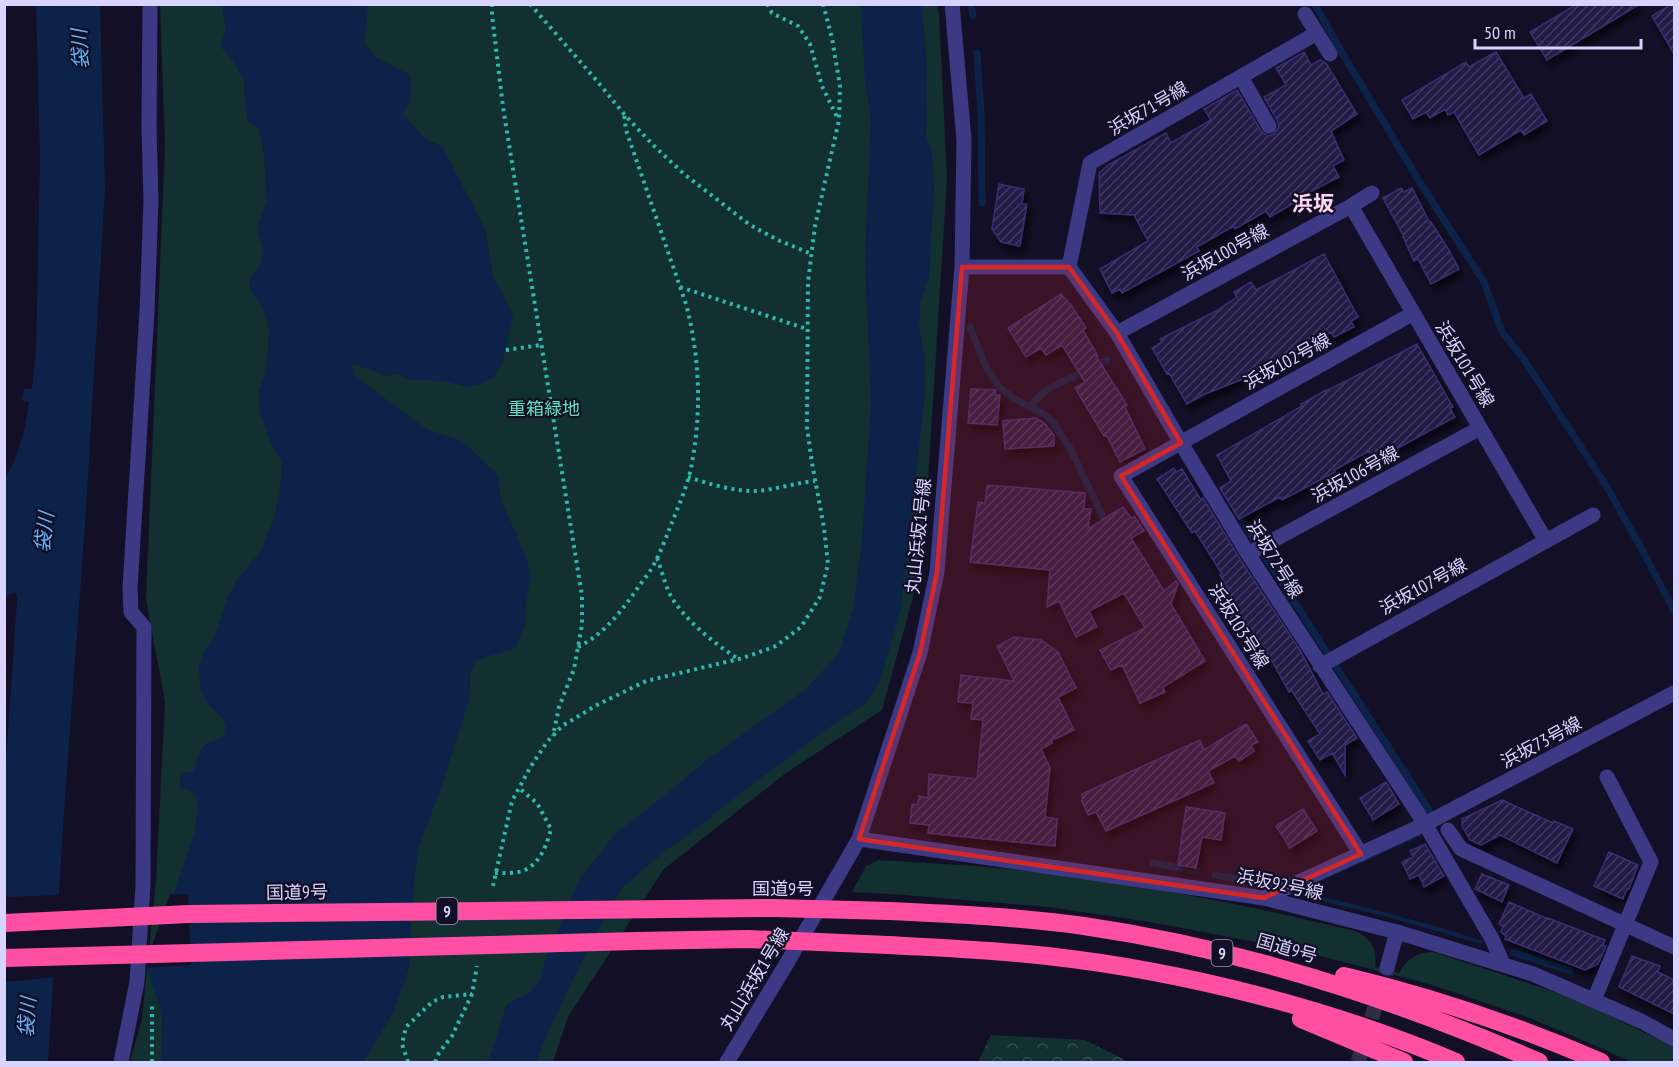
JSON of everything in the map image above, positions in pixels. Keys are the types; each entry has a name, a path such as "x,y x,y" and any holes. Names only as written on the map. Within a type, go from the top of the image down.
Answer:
{"highway":[{"name":"国道9号","path":"4,923 189,914 764,908 956,914 1082,926 1239,956 1400,1005 1539,1062"},
{"path":"4,911 189,914"},
{"name":"9","path":"4,958 726,939 787,940 999,952 1134,969 1232,990 1280,1002 1363,1028 1456,1062"},
{"path":"4,970 190,952"},
{"path":"1239,956 1341,975 1432,1000 1501,1023 1601,1062"},
{"path":"1232,990 1404,1062"}],"street":[{"path":"121,1062 137,982 143,885 144,627 130,612 130,588 147,311 151,201 150,4"},
{"name":"丸山浜坂1号線","path":"727,1062 859,839 920,653 937,572 962,267 964,140 952,4"},
{"path":"1305,14 1330,54"},
{"name":"浜坂71号線","path":"1070,267 1089,163 1317,33"},
{"path":"1241,77 1269,126"},
{"name":"浜坂100号線","path":"1117,333 1372,193"},
{"name":"浜坂101号線","path":"1351,206 1546,541"},
{"path":"962,267 1070,267"},
{"name":"浜坂72号線","path":"1070,267 1117,333 1248,554 1425,824 1492,939 1503,964"},
{"name":"浜坂102号線","path":"1181,443 1413,314"},
{"name":"浜坂106号線","path":"1248,554 1480,428"},
{"name":"浜坂103号線","path":"1181,443 1121,476 1360,854"},
{"name":"浜坂107号線","path":"1320,666 1593,515"},
{"name":"浜坂73号線","path":"1264,898 1425,824 1674,693"},
{"path":"1594,1000 1651,862 1607,777"},
{"path":"1448,830 1461,849 1674,946"},
{"name":"浜坂92号線","path":"859,839 1264,898 1397,932 1533,974 1641,1021 1674,1039"},
{"path":"1387,968 1397,932"}],"path":[{"path":"492,4 503,107 582,596 582,625 574,669 559,707 552,736"},
{"path":"530,4 624,114 684,174 750,225 812,254"},
{"path":"767,4 772,13 798,26 810,44 822,86 839,120"},
{"path":"493,886 513,801 531,766 562,726 597,705 646,681 738,659 776,646 801,627 820,597 828,564 807,427 808,282 815,226 839,120 840,86 832,38 823,4"},
{"path":"578,647 590,641 615,617 628,603 651,570 676,513 688,477 696,439 699,408 698,374 691,324 626,130 624,114"},
{"path":"679,286 807,329"},
{"path":"506,350 541,345"},
{"path":"688,477 732,488 757,491 815,481"},
{"path":"657,558 672,597 686,615 702,633 738,659"},
{"path":"495,873 524,871 537,861 547,844 551,829 537,803 519,788"},
{"path":"435,1062 452,1036 472,994 477,966"},
{"path":"408,1062 402,1044 406,1027 432,1002 443,997 472,994"}],"highlighted area":[{"path":"962,267 1069,267 1117,333 1181,443 1121,476 1361,854 1264,898 859,839 920,653 937,572"}],"green space":[{"name":"重箱緑地","path":"160,5 937,5 947,178 923,561 882,710 786,773 664,869 568,1017 553,1062 130,1062 142,1019 156,880 165,702 146,599 165,145"},
{"path":"879,860 982,867 1088,879 1222,901 1355,931 1366,937 1372,945 1375,967 1399,973 1414,957 1434,952 1549,990 1596,1009 1674,1047 1674,1062 1631,1062 1527,1017 1456,993 1296,950 1156,923 1049,907 852,892 866,866"},
{"path":"991,1035 1085,1040 1129,1062 978,1062"}],"water":[{"name":"袋川","path":"36,5 100,5 105,189 86,510 48,1062 5,1062 4,791 17,600 16,593 5,596 4,480 14,462 23,433 29,402 22,400 24,388 32,389 36,351 40,157"},
{"path":"222,5 368,5 364,42 374,56 410,75 411,96 403,115 424,138 442,146 485,229 493,276 513,315 503,361 494,377 481,384 467,387 448,382 409,380 398,374 385,376 371,369 352,365 354,375 372,389 428,430 462,441 498,475 501,500 526,556 531,579 526,601 525,624 516,648 476,660 471,671 469,700 441,788 418,849 409,968 393,1013 363,1062 161,1062 162,1017 147,970 195,831 198,810 196,795 189,789 180,788 181,773 194,771 202,748 223,738 226,727 222,718 206,702 200,687 199,668 204,651 215,636 228,596 237,580 260,552 274,519 280,490 282,463 270,441 260,411 259,391 268,352 269,329 263,309 250,289 249,279 258,269 264,250 257,230 267,199 264,156 259,129 248,121 244,82 234,62 220,46 226,31"},
{"path":"861,5 922,5 927,69 926,136 932,153 934,188 929,277 920,303 919,327 925,358 925,392 901,609 879,684 866,703 739,794 687,836 667,849 621,889 584,957 550,1027 536,1062 486,1062 490,1057 507,1004 529,993 540,981 545,961 579,880 615,834 708,759 805,690 839,653 853,610 862,540 871,403 865,259 871,118 865,83"},
{"path":"1420,833 1421,836 1299,891 1449,930 1483,941 1482,944 1294,894 1296,888"}],"pier":[{"path":"170,894 188,895 191,965 144,968"},
{"path":"61,895 56,977 4,982 5,897"}],"building":[{"path":"1577,4 1640,4 1547,60 1530,32"},
{"path":"1674,4 1674,54 1652,16"},
{"path":"1304,52 1311,65 1320,60 1326,63 1357,114 1331,131 1344,160 1333,166 1339,177 1293,201 1294,203 1270,217 1266,211 1235,229 1234,226 1197,247 1199,251 1122,293 1120,289 1112,293 1100,269 1148,241 1134,215 1100,213 1099,173 1108,165 1166,133 1171,143 1211,120 1204,109 1237,90 1261,131 1268,136 1274,134 1279,127 1278,122 1264,97 1286,85 1276,68"},
{"path":"1496,52 1524,98 1531,94 1547,121 1524,135 1521,130 1479,155 1454,112 1448,115 1445,109 1430,118 1426,112 1413,119 1402,100 1466,62 1469,67"},
{"path":"999,184 1024,189 1022,204 1027,204 1020,246 1001,242 992,229"},
{"path":"1401,188 1404,192 1412,188 1430,223 1459,269 1431,284 1418,259 1414,261 1383,198"},
{"path":"1324,254 1358,317 1351,321 1354,327 1334,337 1331,332 1241,376 1243,379 1187,404 1152,348 1162,342 1160,339 1216,311 1237,297 1234,292 1251,282 1256,290"},
{"path":"1061,294 1086,328 1083,330 1098,356 1096,356 1127,405 1125,407 1145,449 1120,462 1106,435 1104,436 1075,388 1085,382 1062,345 1046,355 1041,348 1026,357 1008,328"},
{"path":"1417,344 1453,407 1450,408 1455,417 1374,461 1369,451 1282,500 1280,497 1239,519 1220,488 1231,481 1217,455 1326,390"},
{"path":"971,389 996,390 995,395 1000,395 997,425 968,423"},
{"path":"1036,418 1044,423 1054,435 1054,446 1005,449 1003,421"},
{"path":"1174,468 1176,472 1182,469 1201,500 1203,498 1301,652 1323,694 1327,692 1357,738 1345,745 1345,775 1332,753 1320,760 1308,741 1320,734 1292,691 1289,692 1262,643 1249,651 1220,598 1230,592 1220,575 1222,574 1195,531 1192,533 1157,479"},
{"path":"987,485 1085,493 1084,509 1091,509 1088,529 1123,507 1131,518 1135,517 1144,531 1131,538 1164,591 1176,581 1178,584 1171,604 1205,661 1163,687 1165,692 1140,703 1122,665 1111,670 1100,650 1145,628 1124,593 1089,611 1097,627 1076,637 1059,601 1047,607 1050,570 970,562 978,502 985,503"},
{"path":"1014,637 1041,640 1058,652 1076,688 1058,697 1074,730 1055,739 1053,736 1052,743 1041,749 1050,768 1045,817 1057,819 1055,846 928,833 929,825 910,823 912,804 918,805 919,796 928,798 929,774 977,779 983,720 971,719 973,703 958,702 961,675 1014,681 997,646"},
{"path":"1246,724 1258,742 1251,745 1254,751 1239,761 1235,756 1208,771 1214,783 1106,831 1096,812 1088,815 1082,801 1082,794 1200,740 1204,750"},
{"path":"1386,782 1399,804 1373,820 1360,798"},
{"path":"1502,800 1553,823 1554,821 1573,829 1557,863 1500,835 1481,845 1470,840 1462,826 1462,819"},
{"path":"1186,807 1225,813 1221,840 1202,837 1196,868 1178,865"},
{"path":"1303,809 1317,831 1290,848 1276,826"},
{"path":"1425,844 1444,876 1424,887 1419,875 1410,879 1402,862 1413,857 1410,851"},
{"path":"1609,852 1638,865 1623,899 1594,886"},
{"path":"1482,874 1509,885 1502,902 1475,889"},
{"path":"1509,902 1605,940 1603,945 1606,946 1598,964 1585,970 1505,939 1506,936 1501,932 1503,926 1499,924"},
{"path":"1632,956 1660,966 1658,972 1674,980 1674,1014 1619,987"}],"waterway":[{"path":"971,4 973,16"},
{"path":"1315,4 1419,181 1484,282 1502,332 1523,358 1607,487 1674,611"},
{"path":"977,53 981,112 982,203"},
{"path":"970,327 985,365 999,387 1048,417 1054,424 1071,450 1103,517"},
{"path":"1029,407 1046,390 1107,360"},
{"path":"1236,512 1429,810"},
{"path":"1153,863 1197,871"},
{"path":"1215,875 1275,885"},
{"path":"1513,952 1570,971"}],"tunnel":[{"path":"1358,1062 1387,968"}],"district":[{"name":"浜坂","path":"1313,203"}]}
